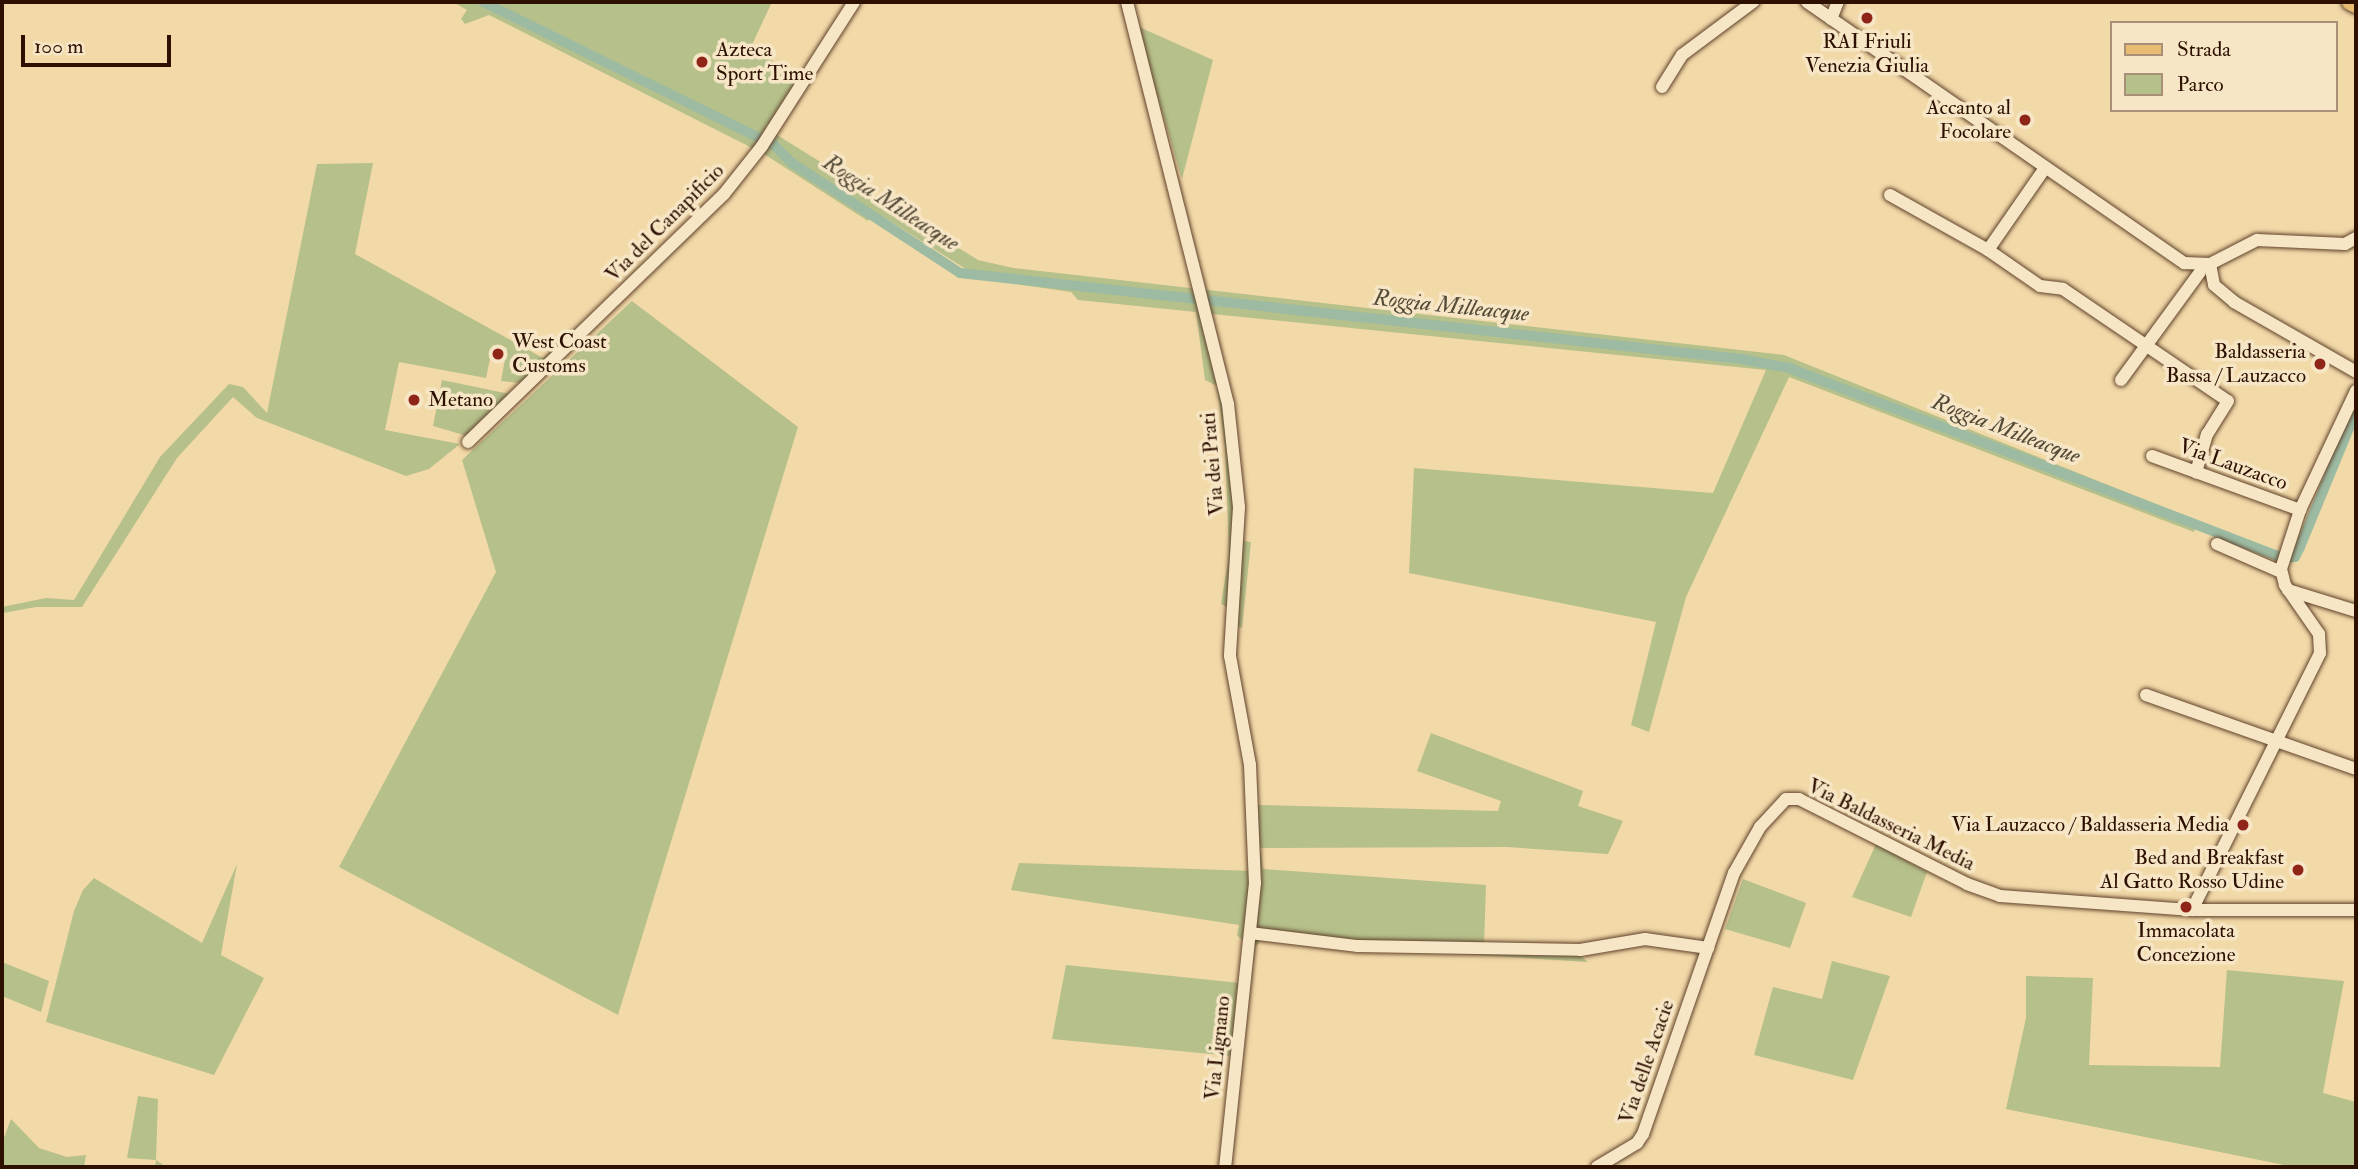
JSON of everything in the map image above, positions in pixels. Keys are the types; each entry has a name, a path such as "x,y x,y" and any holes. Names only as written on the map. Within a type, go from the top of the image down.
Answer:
{"main road":[{"path":"2350,2 2356,5"}],"street":[{"name":"Via del Canapificio","path":"468,442 687,232 762,146 854,2"},
{"name":"Via dei Prati","path":"1127,2 1228,404 1239,507 1230,656 1250,765 1255,883 1250,933"},
{"path":"1662,87 1682,55 1753,2"},
{"path":"1807,2 2184,263 2205,269 2218,290 2234,302 2356,372"},
{"path":"1831,19 1838,2"},
{"path":"1988,250 2045,168"},
{"path":"1890,195 1988,250 2040,286 2063,289 2228,401 2207,434 2196,472"},
{"path":"2121,380 2205,269 2256,240 2345,244 2356,239"},
{"name":"Via Lauzacco","path":"2283,562 2300,510 2356,391"},
{"name":"Via Lauzacco","path":"2152,456 2300,510"},
{"path":"2193,910 2321,648 2319,634 2288,590 2283,562 2217,544"},
{"path":"2288,590 2356,611"},
{"path":"2146,695 2356,769"},
{"name":"Via Baldasseria Media","path":"1708,948 1741,858 1768,816 1790,798 1967,884 2000,896 2193,910 2356,910"},
{"path":"1250,933 1359,946 1580,950 1645,939 1708,948"},
{"name":"Via Lignano","path":"1225,1167 1250,933"},
{"name":"Via delle Acacie","path":"1597,1167 1637,1143 1643,1134 1708,948"}],"green space":[{"path":"453,2 772,2 750,49 801,75 766,128 978,260 1013,268 1784,355 2198,521 2194,532 1789,377 1686,597 1649,732 1631,725 1656,622 1409,573 1414,468 1713,493 1766,370 1212,314 1235,413 1244,541 1251,542 1242,628 1235,625 1234,658 1258,805 1498,811 1501,801 1417,771 1431,733 1583,791 1578,806 1623,821 1608,854 1507,847 1260,848 1263,869 1486,885 1484,945 1572,949 1588,962 1260,941 1255,948 1237,1104 1232,1056 1052,1039 1066,965 1240,983 1244,942 1237,935 1239,925 1011,890 1019,863 1252,871 1246,758 1225,651 1227,607 1221,604 1229,555 1225,447 1217,386 1205,380 1196,312 1078,300 1071,292 967,277 969,271 874,211 868,221 764,154 489,15 465,24 461,19 467,10"},
{"path":"1137,26 1213,60 1182,179"},
{"path":"373,163 355,254 543,358 662,250 520,383 501,381 507,348 493,345 486,378 399,362 385,430 460,444 429,469 406,476 257,418 233,397 177,458 82,607 36,607 3,613 2,607 46,598 74,600 160,457 229,384 243,387 267,413 317,164"},
{"path":"632,301 798,427 618,1015 339,867 496,572 462,460"},
{"path":"442,380 510,394 467,436 433,426"},
{"path":"1876,844 1927,872 1911,917 1852,897"},
{"path":"237,864 221,955 264,978 214,1075 46,1022 74,911 83,890 94,878 202,943"},
{"path":"1743,879 1806,903 1790,948 1725,929"},
{"path":"1832,961 1890,976 1853,1080 1754,1055 1773,987 1822,999"},
{"path":"2,962 49,981 41,1012 2,996"},
{"path":"2227,970 2344,981 2323,1093 2356,1102 2356,1167 2294,1167 2006,1109 2026,1018 2026,976 2093,978 2089,1065 2220,1067"},
{"path":"138,1096 158,1099 156,1160 127,1158"},
{"path":"11,1119 39,1148 67,1157 86,1155 84,1167 2,1167 2,1143"},
{"path":"156,1160 166,1167 155,1167"}],"waterway":[{"name":"Roggia Milleacque","path":"483,2 774,145 792,163 960,273 1741,359 1789,368 2283,558 2295,557 2300,547 2356,411"}],"place":[{"name":"RAI Friuli Venezia Giulia","path":"1867,18"},
{"name":"Azteca Sport Time","path":"702,62"},
{"name":"Accanto al Focolare","path":"2025,120"},
{"name":"West Coast Customs","path":"498,354"},
{"name":"Baldasseria Bassa / Lauzacco","path":"2320,364"},
{"name":"Metano","path":"414,400"},
{"name":"Via Lauzacco / Baldasseria Media","path":"2243,825"},
{"name":"Bed and Breakfast Al Gatto Rosso Udine","path":"2298,870"},
{"name":"Immacolata Concezione","path":"2186,907"}]}
